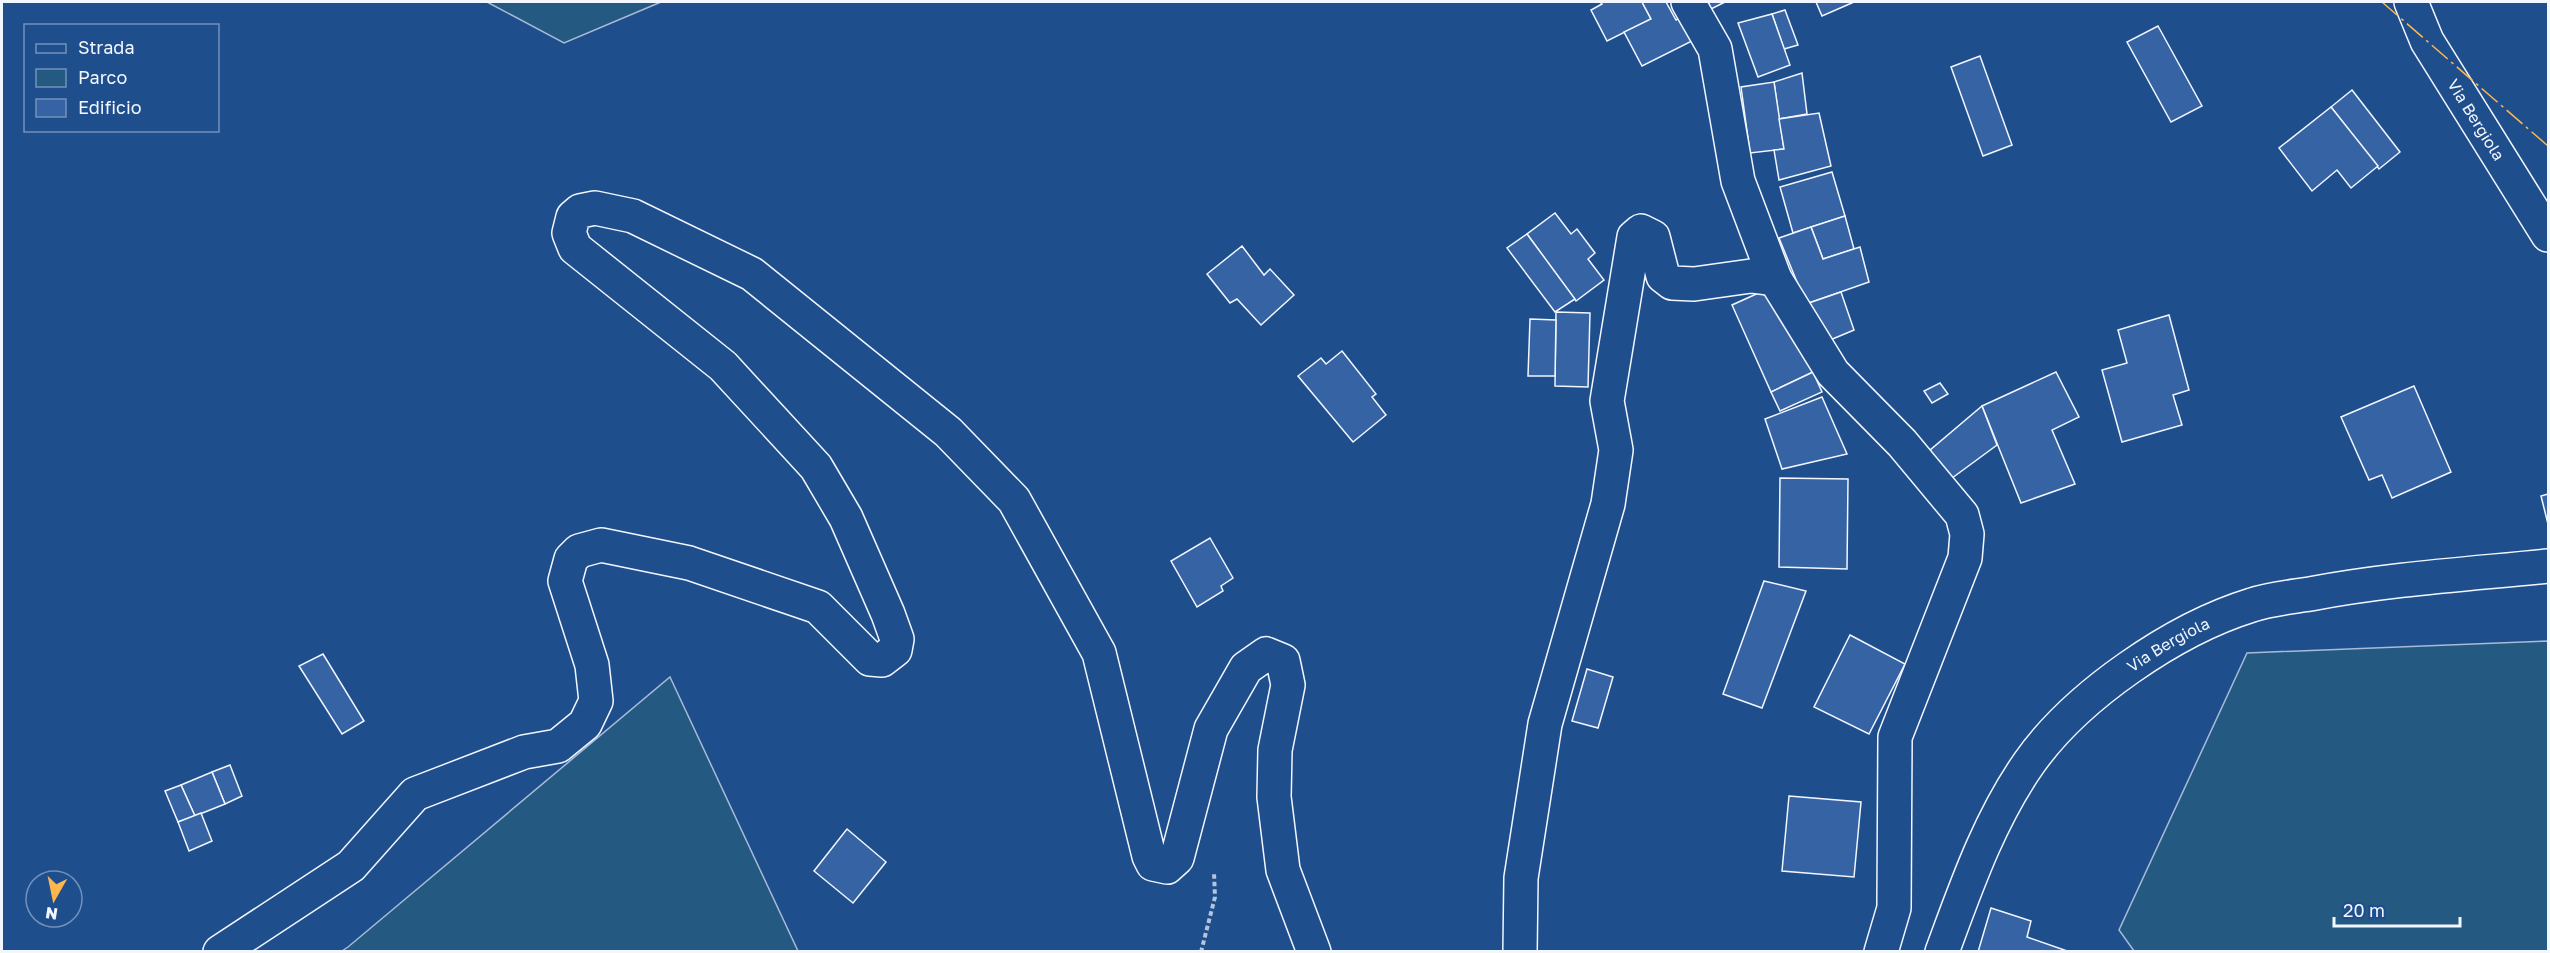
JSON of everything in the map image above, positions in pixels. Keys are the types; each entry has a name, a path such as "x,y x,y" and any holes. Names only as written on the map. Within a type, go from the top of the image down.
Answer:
{"street":[{"path":"1688,2 1715,49 1738,181 1775,279 1833,373 1902,443 1962,515 1967,534 1965,558 1895,737 1894,908 1881,951"},
{"name":"Via Bergiola","path":"2411,2 2427,41 2548,235"},
{"path":"220,951 351,866 415,794 524,752 558,746 585,724 596,701 592,665 565,581 571,559 590,546 601,545 689,563 818,608 870,658 882,660 895,650 897,639 891,622 851,529 816,467 723,366 575,248 570,241 570,225 579,211 596,208 633,216 752,274 948,432 1014,500 1099,653 1149,856 1153,864 1167,867 1178,858 1211,729 1246,668 1266,654 1283,661 1288,685 1275,750 1275,797 1283,870 1314,951"},
{"path":"1520,951 1521,878 1545,724 1608,504 1616,450 1607,401 1634,237 1641,231 1653,237 1663,276 1672,283 1694,284 1751,276 1775,279"},
{"name":"Via Bergiola","path":"1942,951 1995,819 2029,763 2055,730 2088,698 2175,640 2253,604 2355,585 2548,566"}],"green space":[{"path":"487,2 661,2 564,43"},
{"path":"2548,641 2548,951 2134,951 2119,930 2247,653"},
{"path":"670,677 798,951 342,951 348,947"}],"building":[{"path":"1600,2 1642,2 1651,19 1607,41 1591,10 1602,4"},
{"path":"1642,2 1666,2 1676,20 1688,14 1700,37 1642,66 1624,32 1651,19"},
{"path":"1708,2 1725,2 1711,9"},
{"path":"1816,2 1854,2 1822,16"},
{"path":"1785,10 1798,45 1784,49 1772,14"},
{"path":"1772,14 1790,65 1758,77 1738,23"},
{"path":"2158,26 2202,106 2171,122 2127,42"},
{"path":"1980,56 2012,145 1983,156 1951,67"},
{"path":"1802,73 1807,114 1779,119 1774,82"},
{"path":"1774,82 1784,149 1750,153 1741,87"},
{"path":"2352,90 2400,152 2379,169 2331,107"},
{"path":"2331,107 2378,166 2351,188 2337,170 2312,191 2279,148"},
{"path":"1819,113 1831,166 1779,180 1774,150 1784,149 1779,119"},
{"path":"1832,172 1845,216 1793,233 1780,187"},
{"path":"1555,213 1571,234 1577,229 1595,253 1588,259 1604,280 1576,301 1527,234"},
{"path":"1845,216 1854,249 1823,259 1811,227"},
{"path":"1811,227 1823,259 1860,247 1869,282 1806,304 1779,238"},
{"path":"1527,234 1575,299 1555,312 1507,248"},
{"path":"1242,246 1264,275 1270,269 1294,295 1261,325 1237,299 1230,303 1207,274"},
{"path":"1774,286 1813,372 1771,392 1732,305"},
{"path":"1841,292 1854,330 1823,343 1806,304"},
{"path":"1556,312 1590,313 1588,387 1555,386"},
{"path":"2169,315 2189,390 2173,395 2182,425 2122,442 2102,370 2127,363 2118,330"},
{"path":"1530,319 1556,320 1555,376 1528,376"},
{"path":"1342,351 1376,394 1372,397 1386,415 1353,442 1298,376 1321,358 1326,364"},
{"path":"1813,372 1822,392 1780,411 1771,392"},
{"path":"2056,372 2079,417 2052,430 2075,484 2021,503 1982,406"},
{"path":"1940,383 1948,394 1932,403 1924,391"},
{"path":"2414,386 2451,472 2392,498 2382,475 2369,480 2341,417"},
{"path":"1822,397 1847,454 1782,469 1765,419"},
{"path":"1982,406 1997,445 1948,481 1929,451"},
{"path":"1780,478 1848,479 1847,569 1779,567"},
{"path":"2548,494 2548,524 2541,496"},
{"path":"1210,538 1233,578 1221,586 1223,591 1197,607 1171,561"},
{"path":"1764,581 1806,591 1762,708 1723,694"},
{"path":"1850,635 1905,664 1869,734 1814,707"},
{"path":"323,654 364,721 342,734 299,666"},
{"path":"1587,669 1613,677 1598,728 1572,721"},
{"path":"230,765 242,796 225,804 212,772"},
{"path":"212,772 225,804 195,816 181,785"},
{"path":"181,785 195,816 178,822 165,791"},
{"path":"1789,796 1861,802 1854,877 1782,871"},
{"path":"201,813 212,841 189,851 178,822"},
{"path":"847,829 886,862 853,903 814,871"},
{"path":"1991,908 2031,921 2027,937 2070,952 1978,952"}],"power":[{"path":"2382,2 2548,146"}]}
